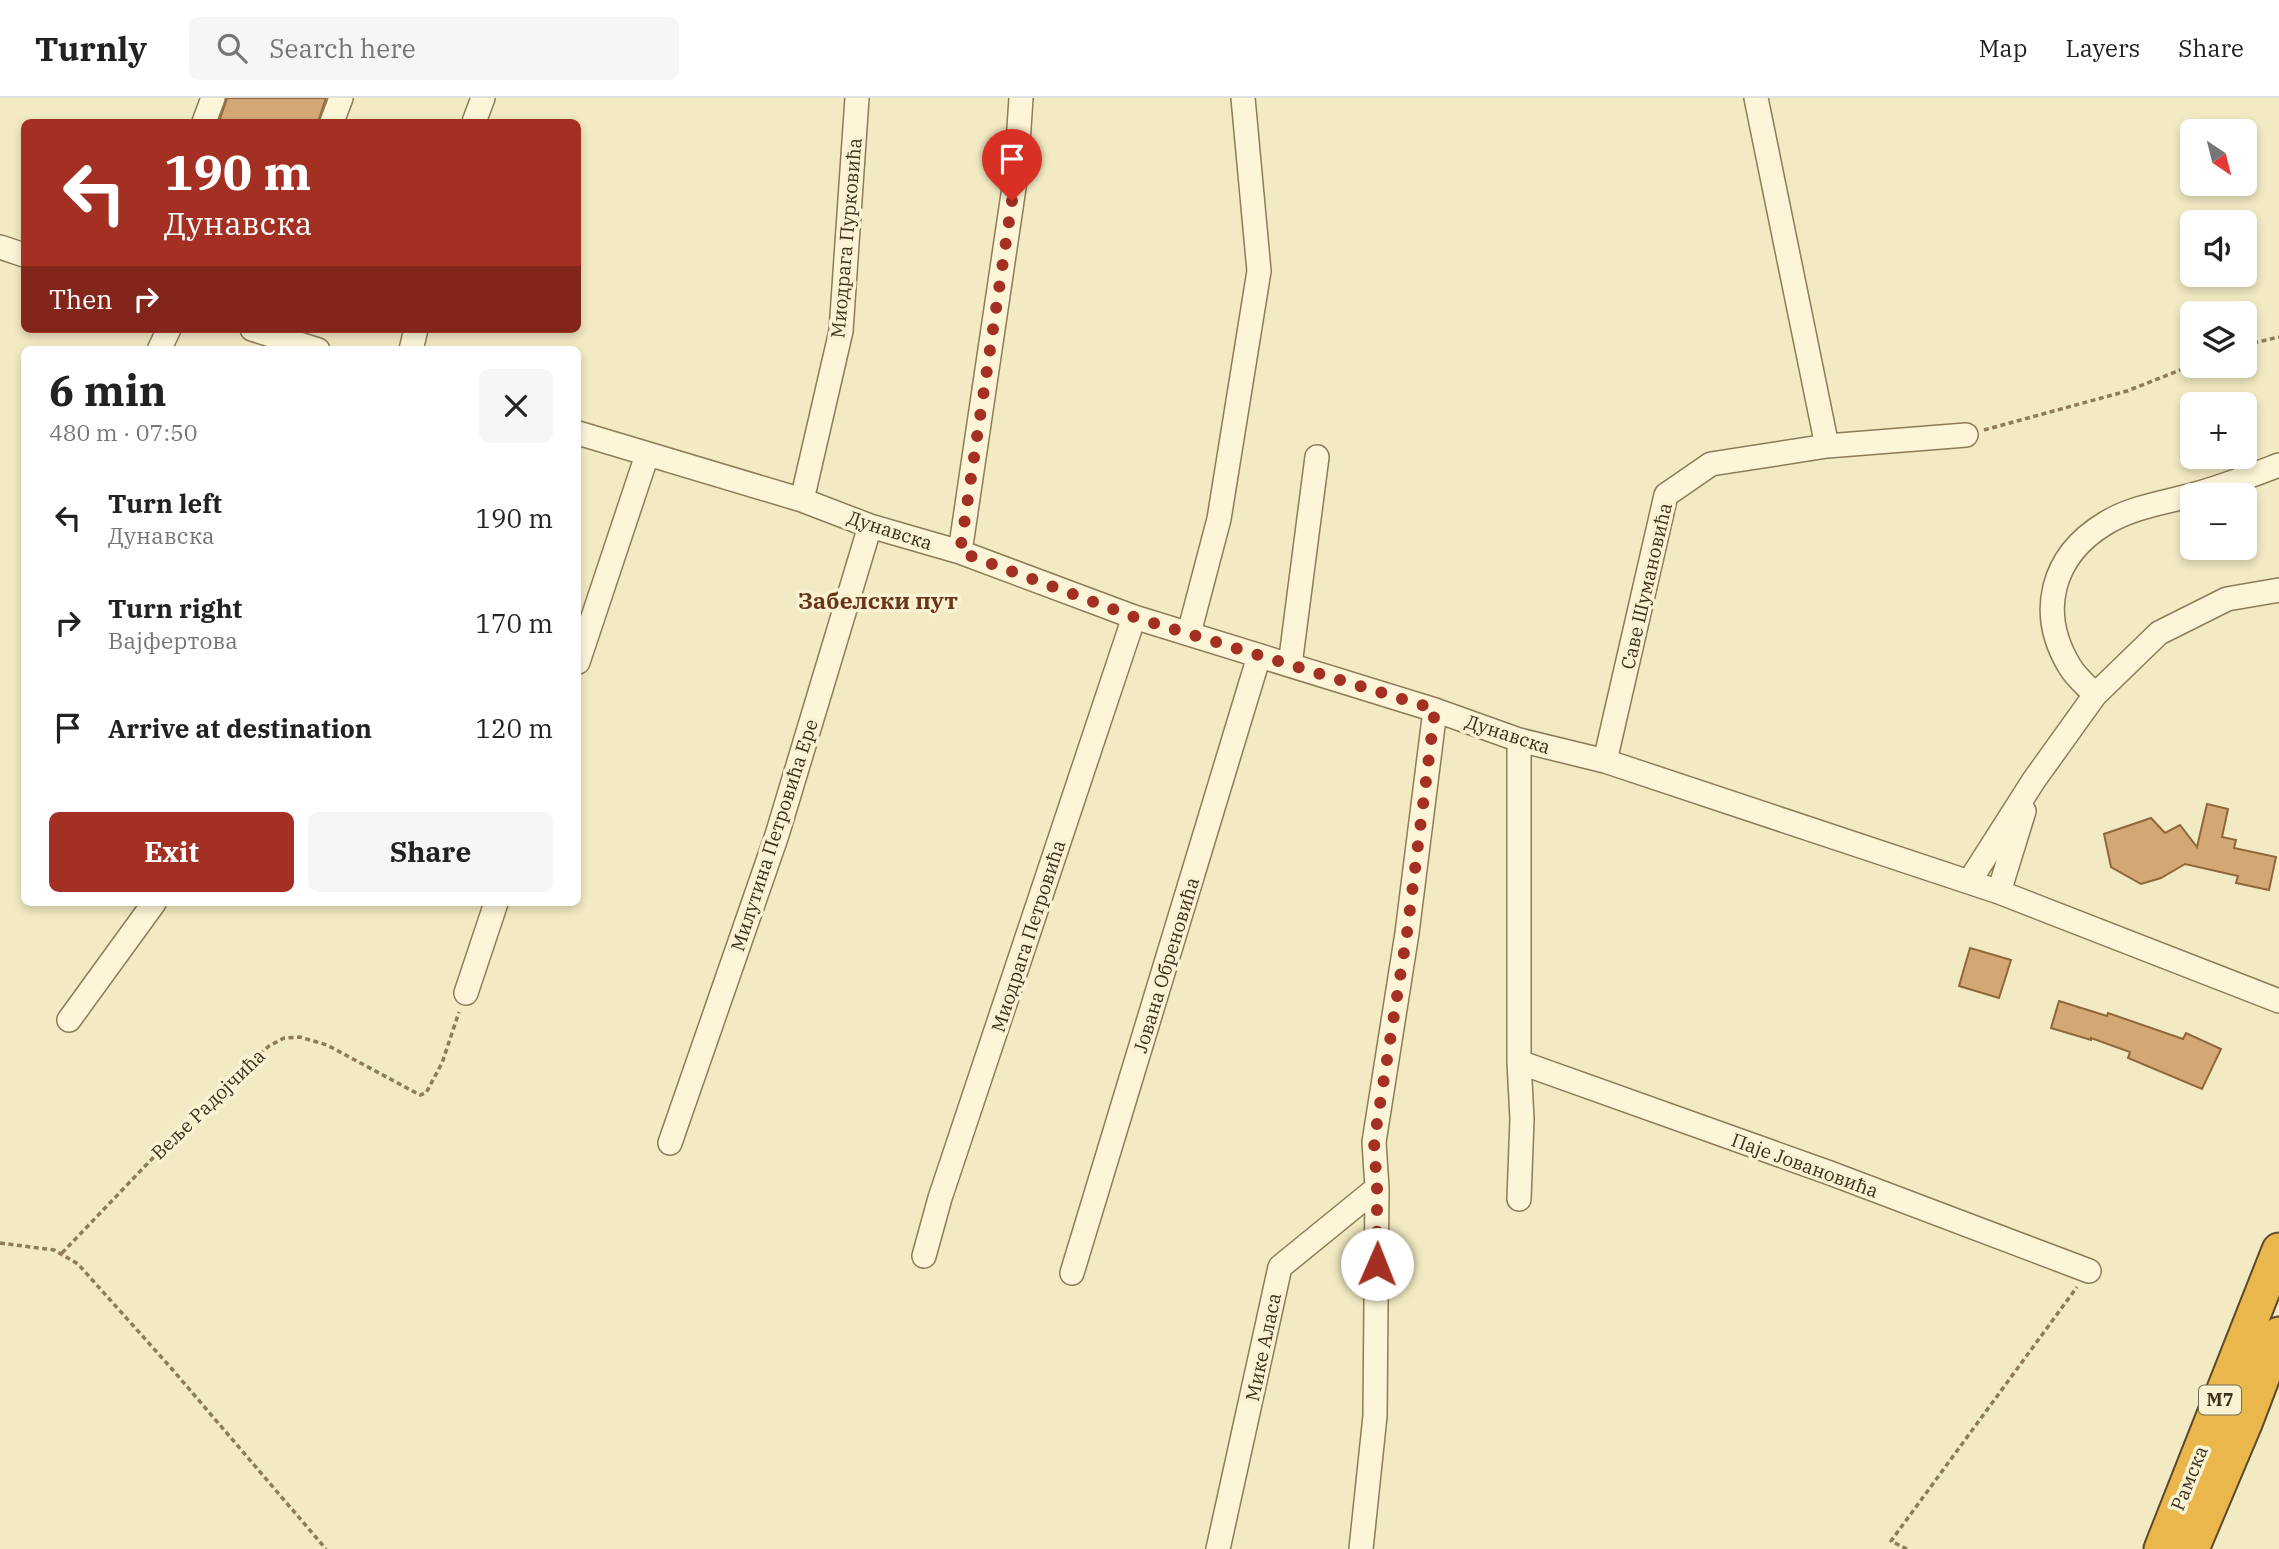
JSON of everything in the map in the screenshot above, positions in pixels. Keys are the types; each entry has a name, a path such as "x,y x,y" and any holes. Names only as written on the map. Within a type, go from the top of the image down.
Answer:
{"highway":[{"name":"Рамска","path":"2161,1549 2279,1250"},
{"name":"Рамска","path":"2192,1549 2279,1334"}],"street":[{"path":"205,119 213,98"},
{"path":"333,119 341,98"},
{"path":"475,119 483,98"},
{"name":"Миодрага Пурковића","path":"802,500 841,331 857,98"},
{"path":"960,552 1016,174 1021,98"},
{"path":"1189,633 1219,519 1259,271 1243,98"},
{"path":"1756,98 1827,446"},
{"path":"0,247 21,254"},
{"path":"266,333 306,346"},
{"name":"Дунавска","path":"581,434 802,500 870,526 960,552 1134,617 1435,709 1519,740 1605,761 1999,892 2279,1001"},
{"name":"Саве Шумановића","path":"1605,761 1666,495 1711,464 1827,446 1966,435"},
{"path":"581,653 647,455"},
{"path":"1290,665 1317,457"},
{"path":"2095,695 2071,670 2059,644 2052,617 2055,584 2078,546 2105,523 2122,515 2200,493 2279,465"},
{"name":"Милутина Петровића Ере","path":"670,1143 777,835 870,526"},
{"path":"1969,882 2034,780 2095,695 2159,632 2227,600 2279,590"},
{"name":"Миодрага Петровића","path":"924,1256 940,1198 1134,617"},
{"name":"Јована Обреновића","path":"1072,1273 1259,656"},
{"path":"1361,1549 1375,1416 1377,1188 1374,1142 1407,933 1435,709"},
{"path":"1519,740 1519,1062 1522,1119 1519,1199"},
{"path":"1999,892 2034,780"},
{"path":"69,1020 152,906"},
{"path":"466,993 495,906"},
{"name":"Паје Јовановића","path":"1519,1062 1830,1172 2089,1271"},
{"name":"Мике Аласа","path":"1218,1549 1280,1267 1377,1188"}],"path":[{"path":"2257,340 2279,337"},
{"path":"1966,435 2127,391 2180,371"},
{"name":"Веље Радојчића","path":"62,1253 214,1094 269,1046 284,1038 300,1037 327,1045 408,1091 420,1095 426,1093 442,1063 466,993"},
{"path":"0,1243 54,1250 78,1264 326,1549"},
{"path":"1907,1549 1891,1541 2089,1271"}],"building":[{"path":"227,98 326,98 319,119 220,119"},
{"path":"2207,804 2228,809 2222,837 2236,840 2234,848 2276,857 2269,890 2236,883 2238,876 2185,864 2161,878 2141,884 2111,867 2104,834 2151,818 2165,833 2180,825 2197,847"},
{"path":"1970,948 2011,960 1999,998 1959,986"},
{"path":"2059,1001 2107,1016 2108,1013 2183,1039 2186,1033 2221,1049 2202,1089 2128,1058 2130,1052 2051,1028"}],"district":[{"name":"Забелски пут","path":"878,601"}],"route":[{"path":"1012,201 960,552 1134,617 1435,709 1407,933 1374,1142 1377,1264"}]}
